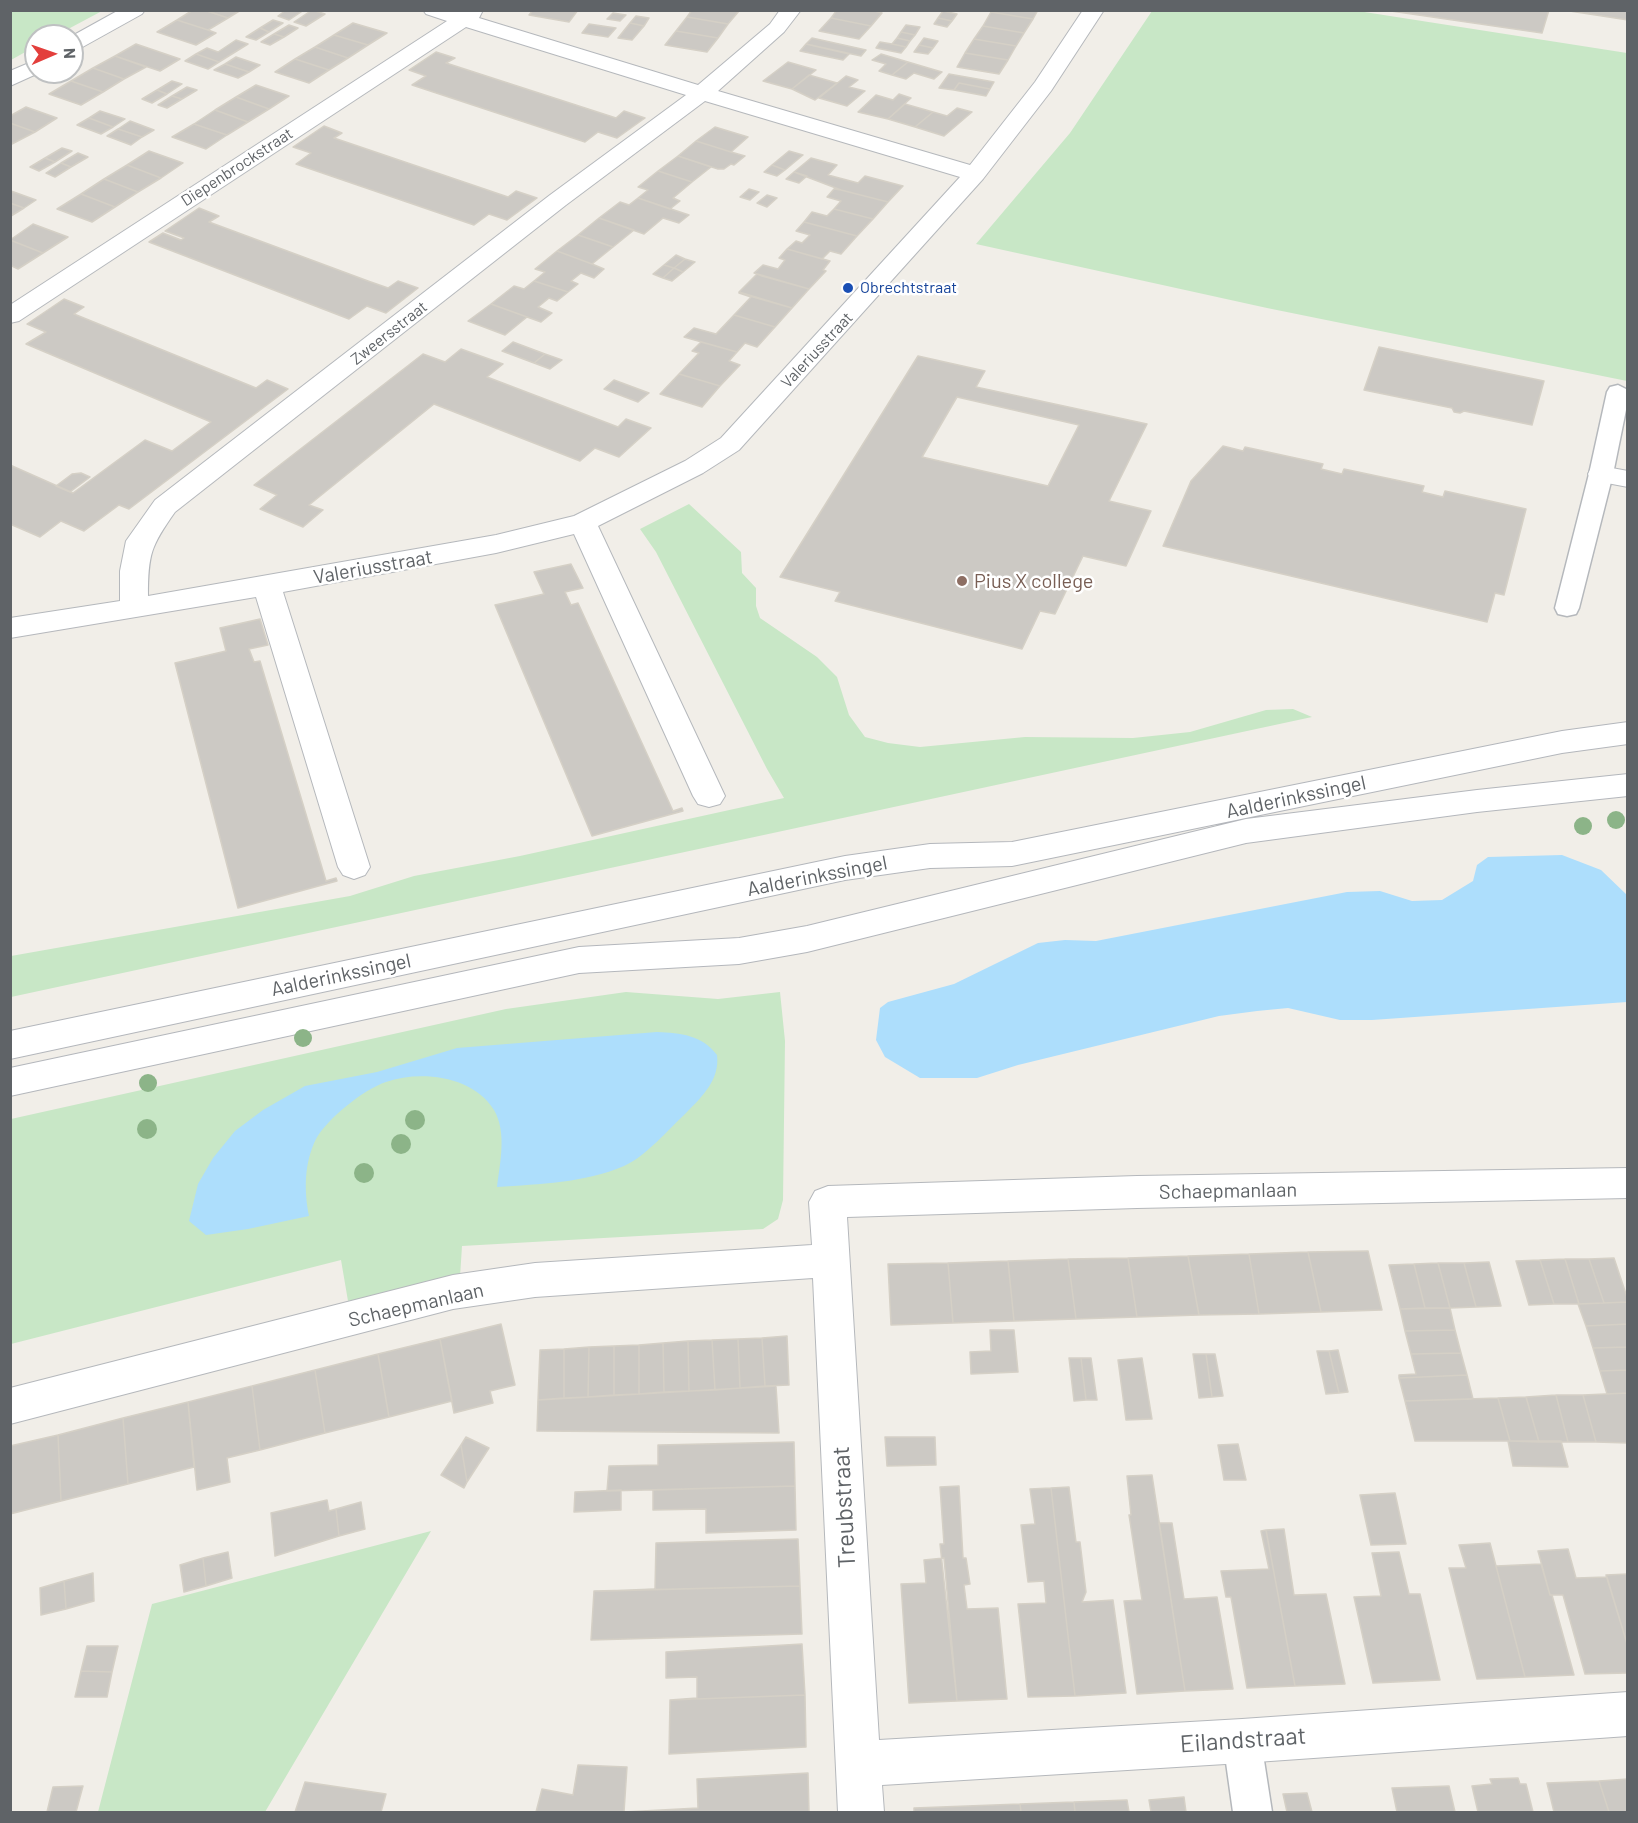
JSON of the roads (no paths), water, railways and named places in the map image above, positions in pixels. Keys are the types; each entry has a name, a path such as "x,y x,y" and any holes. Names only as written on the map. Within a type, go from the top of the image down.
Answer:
{"street":[{"path":"84,38 135,10"},
{"path":"433,10 470,15 702,93 975,174"},
{"name":"Zweersstraat","path":"134,608 134,571 140,541 165,506 558,200 702,93 777,28 791,10"},
{"name":"Valeriusstraat","path":"10,628 267,586 495,544 584,523 694,467 730,444 975,174 1043,86 1094,10"},
{"name":"Diepenbrockstraat","path":"10,316 470,15"},
{"path":"10,80 24,72"},
{"path":"1601,474 1628,479"},
{"path":"584,523 709,796"},
{"path":"267,586 354,867"},
{"name":"Aalderinkssingel","path":"10,1045 845,868 930,856 1012,854 1562,742 1628,734"},
{"name":"Aalderinkssingel","path":"10,1082 579,960 739,951 807,939 1246,831 1477,801 1628,785"},
{"name":"Schaepmanlaan","path":"828,1202 1137,1192 1628,1183"},
{"name":"Treubstraat","path":"828,1202 861,1812"},
{"name":"Schaepmanlaan","path":"10,1406 453,1292 535,1280 831,1260"},
{"name":"Eilandstraat","path":"858,1764 1242,1741 1628,1714"}],"lane":[{"path":"1567,608 1601,474 1618,392"},
{"path":"1242,1741 1253,1812"}],"water":[{"path":"1562,855 1601,870 1627,895 1627,1002 1372,1020 1340,1020 1288,1008 1257,1011 1219,1016 1018,1065 977,1078 920,1078 885,1057 876,1040 880,1008 888,1002 954,984 1038,943 1065,940 1096,941 1347,892 1380,891 1412,901 1442,900 1473,881 1477,865 1488,857"},
{"path":"657,1032 683,1034 705,1043 717,1055 716,1072 709,1087 692,1107 648,1149 624,1166 578,1179 546,1184 497,1187 502,1148 500,1128 494,1110 485,1099 460,1083 445,1079 400,1078 367,1091 337,1114 321,1131 312,1148 306,1177 309,1216 206,1235 189,1221 198,1184 213,1158 235,1131 263,1110 305,1086 377,1072 457,1048"}],"place":[{"name":"Obrechtstraat","path":"848,288"},
{"name":"Pius X college","path":"962,581"}]}
